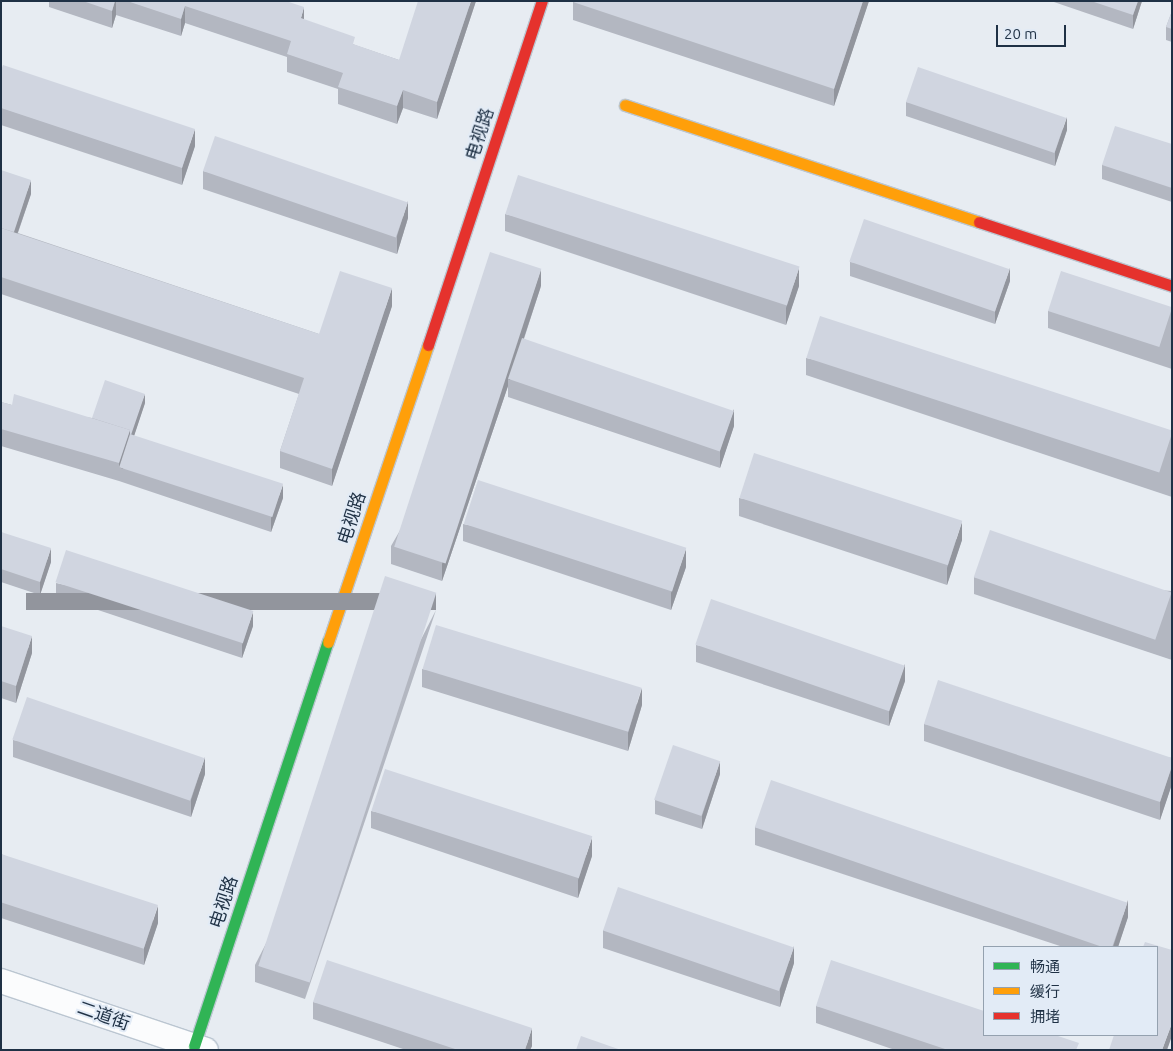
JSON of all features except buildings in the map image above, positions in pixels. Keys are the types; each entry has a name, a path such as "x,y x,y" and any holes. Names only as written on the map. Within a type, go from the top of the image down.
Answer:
{"street":[{"name":"电视路","path":"200,1048 542,1"},
{"path":"625,105 1172,286"},
{"name":"二道街","path":"1,981 200,1048"}],"traffic: fast":[{"path":"194,1046 328,642"}],"traffic: slow":[{"path":"625,105 979,222"},
{"path":"328,642 428,345"}],"traffic: jam":[{"path":"428,345 542,1"},
{"path":"979,222 1172,286"}]}
